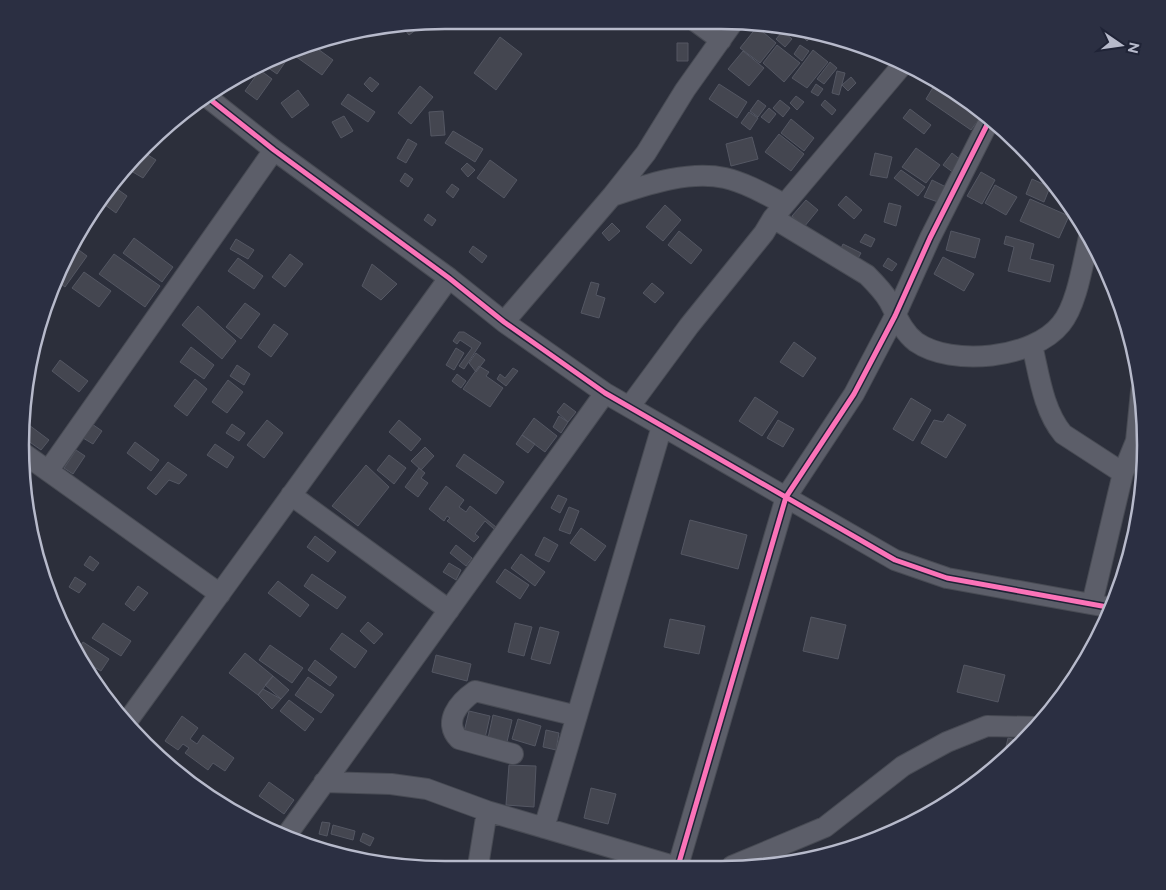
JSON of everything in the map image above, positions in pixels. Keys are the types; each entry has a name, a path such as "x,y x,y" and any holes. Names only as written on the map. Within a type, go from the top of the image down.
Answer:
{"street":[{"path":"706,29 721,40"},
{"path":"504,322 612,196 646,153 685,90 728,29"},
{"path":"630,406 689,326 764,233 779,211 899,69"},
{"path":"212,101 274,150 449,278 504,322 605,393 895,560 947,578 1105,606"},
{"path":"679,861 786,497 854,394 895,316 930,238 987,125"},
{"path":"48,471 274,150"},
{"path":"612,196 646,185 691,177 724,178 756,189 779,211 867,275 878,286 905,332 917,342 950,356 996,355 1032,345 1050,336 1063,323 1074,295 1087,248"},
{"path":"130,717 449,278"},
{"path":"1032,345 1042,389 1058,428 1063,434 1123,473"},
{"path":"289,831 605,393"},
{"path":"544,828 662,426"},
{"path":"1092,604 1123,473 1137,445"},
{"path":"29,458 220,594"},
{"path":"291,495 449,610"},
{"path":"513,754 459,739 454,734 450,724 459,702 475,691 577,716"},
{"path":"746,860 825,827 903,766 947,742 987,726 1026,728"},
{"path":"324,782 411,786 451,797 487,811 657,861"},
{"path":"479,861 487,811"}],"building":[{"path":"415,30 409,35 406,31"},
{"path":"754,30 762,31 776,43 760,63 740,48"},
{"path":"781,33 787,34 792,39 785,47 776,39"},
{"path":"500,37 522,54 496,90 474,73"},
{"path":"677,43 688,43 688,61 677,61"},
{"path":"777,45 800,63 784,82 763,63"},
{"path":"800,45 809,51 802,61 794,54"},
{"path":"318,49 333,60 322,75 296,57"},
{"path":"813,50 828,62 807,88 792,78"},
{"path":"743,51 764,68 749,86 728,69"},
{"path":"287,60 277,74 269,68"},
{"path":"830,62 837,68 824,84 817,79"},
{"path":"837,71 845,73 839,95 832,93"},
{"path":"262,72 272,79 257,100 245,91 257,74"},
{"path":"370,77 379,84 372,92 364,84"},
{"path":"851,77 856,83 848,91 842,85"},
{"path":"719,84 747,102 737,118 709,99"},
{"path":"816,84 823,89 818,96 811,92"},
{"path":"420,86 433,97 411,124 398,113"},
{"path":"933,87 979,119 971,130 926,99"},
{"path":"298,90 309,105 292,118 281,103"},
{"path":"348,94 375,112 368,122 341,104"},
{"path":"796,96 804,102 797,110 790,103"},
{"path":"758,100 766,106 758,117 750,111"},
{"path":"780,100 790,108 783,117 773,108"},
{"path":"825,100 836,110 832,115 821,105"},
{"path":"769,108 776,114 769,123 761,117"},
{"path":"910,109 931,125 924,134 903,118"},
{"path":"443,111 445,135 431,136 429,112"},
{"path":"749,112 758,118 750,130 741,123"},
{"path":"344,116 353,131 341,138 332,122"},
{"path":"791,119 814,138 804,151 781,133"},
{"path":"453,131 483,149 475,162 445,143"},
{"path":"779,134 804,154 791,171 765,152"},
{"path":"752,137 758,159 731,166 726,144"},
{"path":"408,139 417,144 406,163 397,158"},
{"path":"916,148 940,165 926,183 902,167"},
{"path":"875,153 892,157 887,178 870,175"},
{"path":"952,153 962,161 954,173 943,165"},
{"path":"147,155 156,160 143,178 132,171"},
{"path":"490,160 517,180 504,198 477,178"},
{"path":"467,163 475,170 468,177 461,169"},
{"path":"901,170 925,187 918,196 894,178"},
{"path":"981,172 995,180 982,204 967,196"},
{"path":"405,173 413,179 408,187 400,181"},
{"path":"1032,179 1045,185 1049,190 1044,202 1026,194"},
{"path":"932,180 946,187 938,202 924,197"},
{"path":"452,184 459,189 453,198 446,192"},
{"path":"995,185 1017,197 1006,215 985,203"},
{"path":"117,189 127,196 116,213 105,205"},
{"path":"846,196 862,210 854,219 838,205"},
{"path":"1030,199 1069,217 1059,238 1020,221"},
{"path":"806,200 818,210 804,227 792,216"},
{"path":"889,203 901,206 896,226 884,222"},
{"path":"665,205 681,220 663,241 646,227"},
{"path":"428,214 436,220 432,226 424,220"},
{"path":"612,223 620,231 609,241 602,233"},
{"path":"679,231 702,250 691,264 668,245"},
{"path":"951,231 980,239 975,258 946,250"},
{"path":"865,234 875,239 871,247 860,242"},
{"path":"1006,236 1034,244 1030,259 1054,265 1050,282 1008,271 1014,247 1004,244"},
{"path":"134,238 173,267 162,282 123,253"},
{"path":"236,239 254,250 248,259 230,249"},
{"path":"843,244 861,253 856,262 839,253"},
{"path":"473,246 487,256 482,263 469,252"},
{"path":"78,250 87,256 65,287 61,284"},
{"path":"114,254 160,286 145,307 99,274"},
{"path":"290,254 303,264 285,287 272,277"},
{"path":"943,257 974,274 964,291 934,274"},
{"path":"238,258 263,276 254,289 228,271"},
{"path":"888,258 897,264 892,271 883,266"},
{"path":"372,264 397,284 381,300 362,286"},
{"path":"84,272 111,291 99,307 72,288"},
{"path":"591,282 599,284 596,295 605,298 599,318 581,313"},
{"path":"652,283 664,293 655,303 643,293"},
{"path":"245,303 260,314 241,339 226,327"},
{"path":"198,306 236,341 222,359 182,325"},
{"path":"274,324 288,334 271,357 258,347"},
{"path":"459,332 464,332 481,343 464,369 459,366 472,348 460,340 457,344 453,341"},
{"path":"794,342 816,358 803,377 780,362"},
{"path":"191,347 214,365 204,379 180,362"},
{"path":"456,348 464,353 454,370 446,365"},
{"path":"476,353 485,360 476,372 469,363"},
{"path":"60,360 88,381 79,392 52,371"},
{"path":"237,365 250,374 244,385 230,376"},
{"path":"479,366 489,372 486,376 503,388 490,407 463,389"},
{"path":"513,368 518,371 506,386 497,379 500,374 505,378"},
{"path":"457,374 466,381 461,388 452,381"},
{"path":"195,379 207,389 187,416 174,406"},
{"path":"228,380 243,392 227,413 212,402"},
{"path":"755,397 778,412 762,436 739,421"},
{"path":"911,398 931,410 913,441 893,429"},
{"path":"564,403 576,412 568,422 557,412"},
{"path":"948,414 966,425 946,458 921,443 934,420 943,422"},
{"path":"559,416 568,422 561,433 553,427"},
{"path":"534,418 557,436 545,452 522,435"},
{"path":"267,420 283,433 264,458 247,445"},
{"path":"399,420 421,439 411,451 389,432"},
{"path":"778,420 794,429 783,447 767,438"},
{"path":"92,424 102,431 93,444 83,438"},
{"path":"232,424 245,433 239,441 226,433"},
{"path":"30,426 49,440 41,450 29,442"},
{"path":"522,435 535,444 528,453 516,444"},
{"path":"135,442 159,460 151,471 127,453"},
{"path":"215,444 234,457 227,468 207,455"},
{"path":"425,447 434,456 421,470 411,461"},
{"path":"76,450 85,456 73,474 64,468"},
{"path":"464,454 504,482 496,494 456,466"},
{"path":"389,455 406,468 394,484 377,470"},
{"path":"168,462 187,475 179,484 169,480 156,495 147,488"},
{"path":"366,465 389,487 358,526 332,506"},
{"path":"419,468 425,473 421,478 428,483 418,497 405,487"},
{"path":"446,486 464,500 459,507 466,512 470,506 496,527 494,529 485,521 475,534 479,537 474,542 447,521 450,518 447,516 444,521 429,509"},
{"path":"558,495 567,499 560,513 551,508"},
{"path":"569,507 579,511 570,534 559,530"},
{"path":"690,520 747,535 738,569 681,554"},
{"path":"581,528 606,546 595,561 570,543"},
{"path":"315,536 336,552 328,562 307,547"},
{"path":"544,537 558,545 549,562 535,555"},
{"path":"456,545 472,558 466,566 450,553"},
{"path":"521,554 545,572 535,586 511,568"},
{"path":"90,556 99,563 93,571 84,565"},
{"path":"449,563 461,570 456,580 443,572"},
{"path":"505,569 529,585 520,599 496,582"},
{"path":"312,574 346,597 337,609 304,586"},
{"path":"75,577 86,584 79,593 69,587"},
{"path":"278,581 309,605 300,617 268,593"},
{"path":"138,586 148,593 134,611 125,604"},
{"path":"811,617 846,625 838,659 803,651"},
{"path":"670,619 705,626 699,654 664,647"},
{"path":"368,622 383,634 374,644 360,631"},
{"path":"103,623 131,641 121,656 92,638"},
{"path":"515,623 532,627 524,656 508,652"},
{"path":"540,627 559,632 550,664 531,659"},
{"path":"342,633 367,651 355,668 330,649"},
{"path":"83,642 109,659 101,671 93,667 81,645"},
{"path":"270,645 303,668 292,683 259,660"},
{"path":"245,653 273,676 258,695 229,673"},
{"path":"436,655 471,664 467,681 432,672"},
{"path":"315,660 337,677 330,686 308,670"},
{"path":"964,665 1005,675 998,702 957,692"},
{"path":"273,676 289,690 281,699 265,685"},
{"path":"308,677 334,695 321,713 295,695"},
{"path":"263,689 281,699 272,709 258,695"},
{"path":"289,700 314,719 305,731 280,711"},
{"path":"469,711 490,716 485,738 464,732"},
{"path":"493,715 512,720 507,742 488,738"},
{"path":"182,716 198,728 190,739 197,744 203,735 234,758 225,771 213,763 208,770 185,753 189,748 183,744 178,750 165,741"},
{"path":"518,719 541,726 535,746 512,739"},
{"path":"546,730 559,733 556,750 543,747"},
{"path":"1008,738 1014,740 1006,748"},
{"path":"509,765 536,766 534,807 506,805"},
{"path":"269,782 294,800 284,814 259,796"},
{"path":"591,788 616,794 608,824 584,818"},
{"path":"322,822 330,823 327,836 319,834"},
{"path":"333,825 355,831 353,840 331,834"},
{"path":"363,833 374,838 370,846 360,841"}],"cycle path":[{"path":"212,101 274,150 449,278 504,322 605,393 895,560 947,578 1105,607"},
{"path":"679,861 786,497 854,394 895,316 930,238 987,125"}]}
